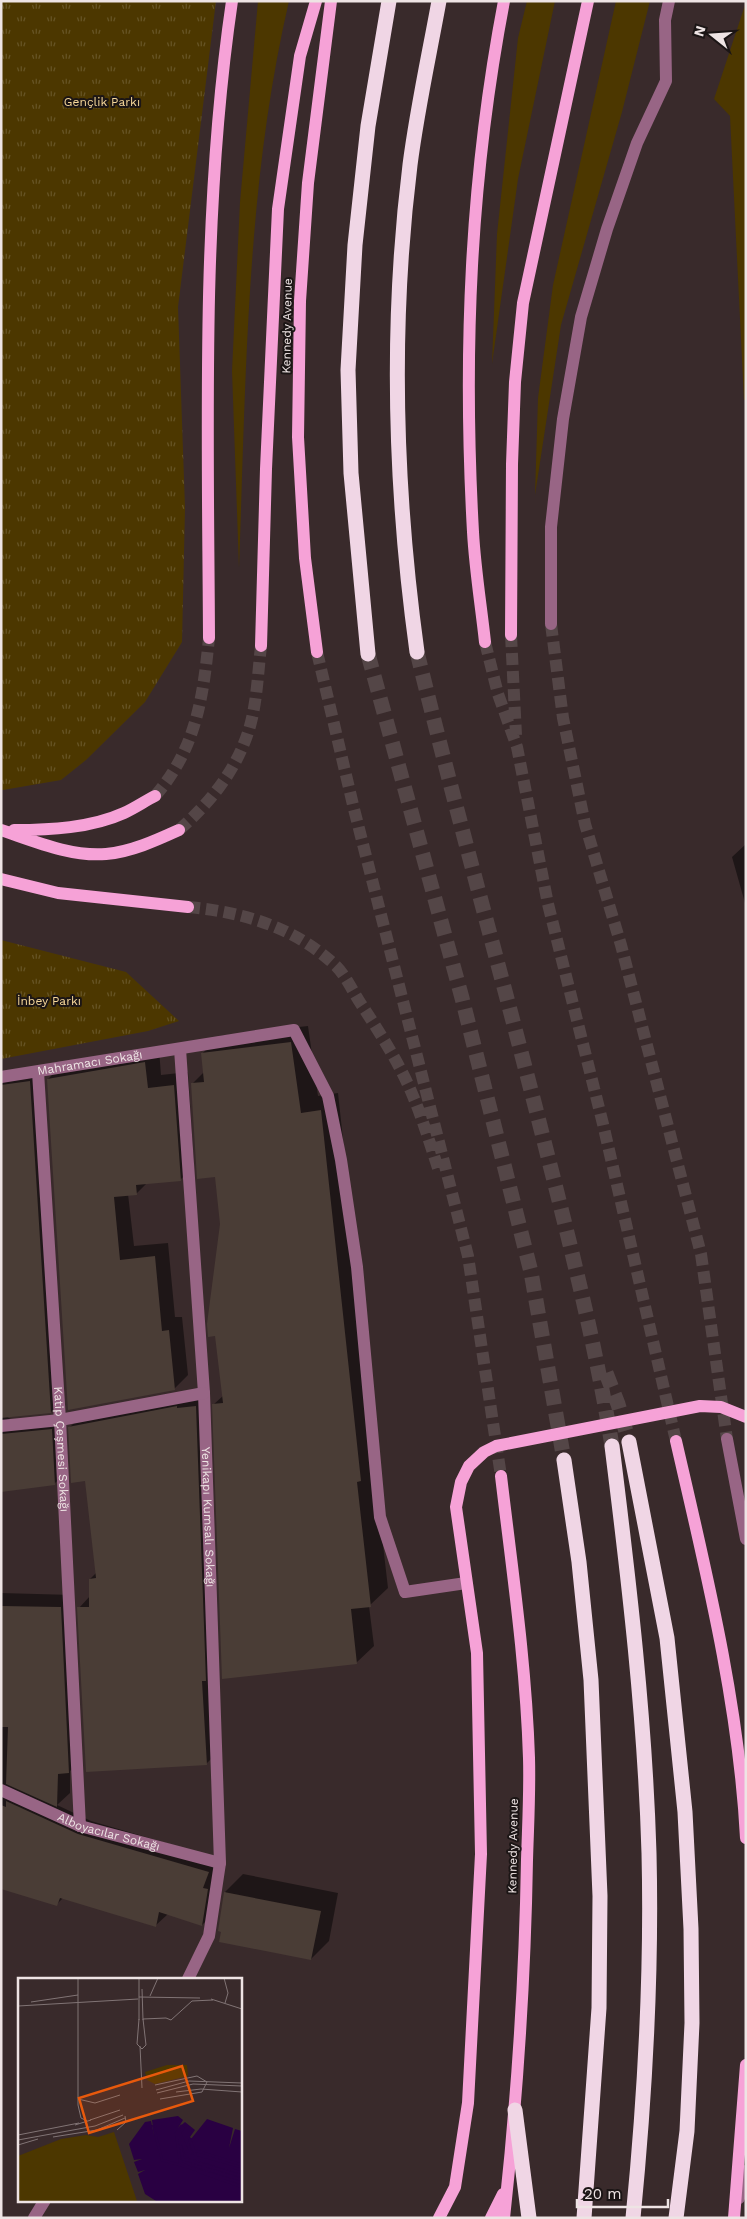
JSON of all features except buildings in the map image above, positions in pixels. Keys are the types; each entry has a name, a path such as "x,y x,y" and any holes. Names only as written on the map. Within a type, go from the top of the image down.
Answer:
{"highway":[{"path":"368,654 351,473 348,370 354,245 368,126 389,1"},
{"path":"417,652 408,588 399,470 400,294 410,166 439,1"},
{"path":"629,1442 668,1638 685,1812 691,1928 692,2023 687,2131 676,2218"},
{"path":"612,1446 633,1618 643,1740 649,1853 650,1946 646,2068 633,2218"},
{"path":"564,1460 579,1562 591,1680 600,1896 599,2008 584,2218"},
{"path":"515,2110 529,2218"}],"main road":[{"path":"209,638 208,315 214,162 232,1"},
{"path":"261,646 266,469 278,210 300,56 316,1"},
{"name":"Kennedy Avenue","path":"317,652 305,558 299,456 300,301 308,183 331,1"},
{"path":"485,642 473,534 469,407 470,312 476,195 490,77 504,1"},
{"path":"511,635 512,464 515,382 523,303 588,1"},
{"path":"1,830 48,830 90,823 123,813 155,796"},
{"path":"1,830 71,852 106,854 143,845 179,830"},
{"path":"1,879 58,893 188,907"},
{"path":"439,2218 455,2187 468,2103 481,1854 477,1654 456,1508 461,1482 469,1466 484,1452 496,1446 700,1406 721,1408 746,1417"},
{"path":"676,1441 706,1570 726,1674 737,1738 746,1838"},
{"name":"Kennedy Avenue","path":"501,1476 524,1672 529,1758 526,1907 515,2110 504,2218"},
{"path":"735,2215 746,2065"},
{"path":"492,2218 507,2185"}],"street":[{"path":"551,624 551,527 563,418 581,317 607,229 637,143 666,81 665,20 669,1"},
{"name":"Mahramacı Sokağı","path":"1,1077 294,1030 328,1096 341,1160 357,1267 380,1517 405,1592 466,1583"},
{"name":"Yenikapı Kumsalı Sokağı","path":"180,1049 204,1393 220,1863 209,1936 188,1978"},
{"name":"Katip Çeşmesi Sokağı","path":"38,1072 60,1420 80,1826"},
{"path":"1,1426 60,1420 204,1393"},
{"path":"728,1438 746,1539"},
{"name":"Alboyacılar Sokağı","path":"1,1790 80,1826 220,1863"},
{"path":"735,2215 746,2172"},
{"path":"34,2218 44,2202"}],"green space":[{"name":"Gençlik Parkı","path":"1,1 216,1 178,307 185,508 182,642 145,702 86,760 61,780 3,790 1,789"},
{"path":"258,1 289,1 264,141 256,212 247,355 239,568 232,371 240,202"},
{"path":"527,1 555,1 518,179 492,364 497,234 518,38"},
{"path":"616,1 650,1 622,112 561,325 535,495 538,398 553,285"},
{"path":"746,2 746,399 744,400 730,116 714,99"},
{"name":"İnbey Parkı","path":"1,940 126,972 179,1021 148,1031 1,1059"}],"tunnel":[{"path":"551,624 563,718 585,824 621,945 701,1254 727,1439"},
{"path":"511,635 516,735"},
{"path":"155,796 169,778 189,741 200,702 209,638"},
{"path":"485,642 498,694 517,747 548,904 603,1124 676,1441"},
{"path":"179,830 202,808 222,783 231,770 245,741 256,697 261,646"},
{"path":"317,652 354,809 468,1256 501,1476"},
{"path":"417,652 531,1090 583,1299 612,1446"},
{"path":"368,654 462,998 531,1272 564,1460"},
{"path":"188,907 229,913 267,924 303,941 320,952 340,970 402,1072 420,1114 438,1168"},
{"path":"606,1373 618,1404 629,1442"}]}
